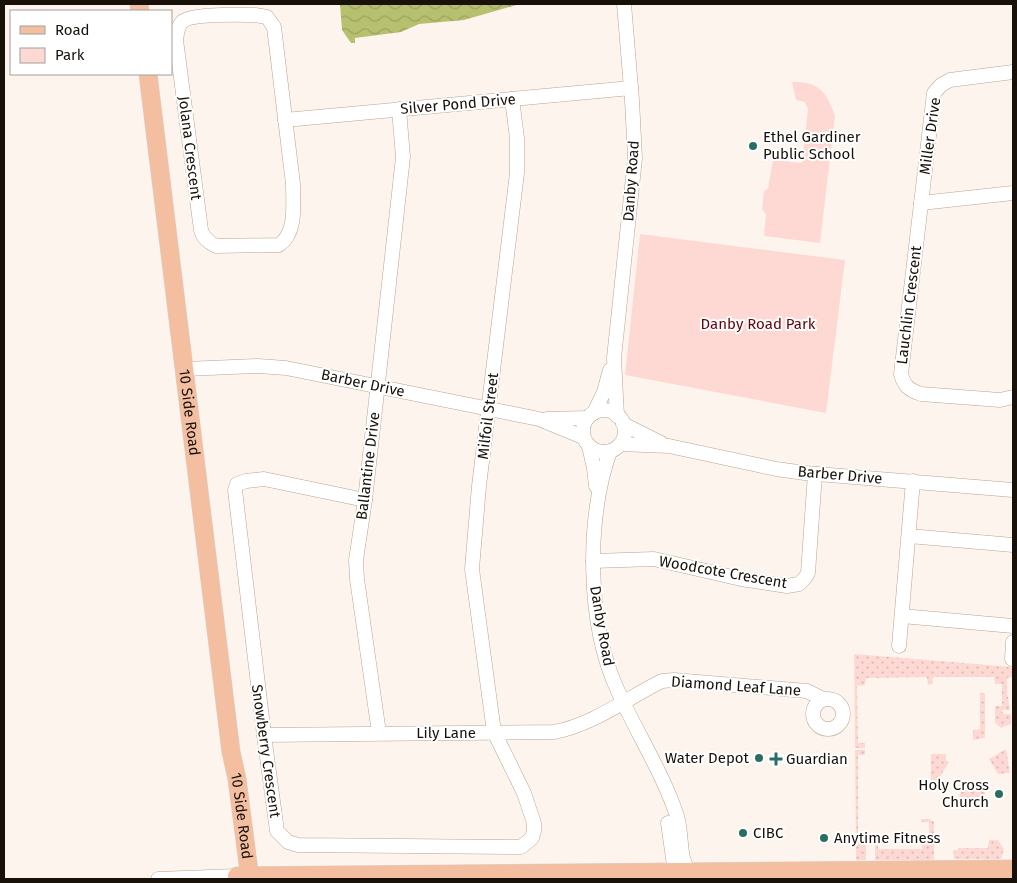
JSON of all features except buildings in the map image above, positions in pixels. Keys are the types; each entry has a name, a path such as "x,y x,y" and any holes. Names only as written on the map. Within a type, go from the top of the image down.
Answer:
{"main road":[{"name":"10 Side Road","path":"148,75 230,752 229,780 244,878"},
{"path":"244,878 683,876 1013,869"}],"street":[{"name":"Danby Road","path":"591,416 604,392 614,358 635,158 624,4"},
{"name":"Jolana Crescent","path":"255,15 267,17 274,27 285,120 293,184 290,231 286,240 279,246 216,246 208,242 202,235 201,230 176,40 178,28 182,22 195,17 255,15"},
{"name":"Miller Drive","path":"921,203 934,93 941,85 950,80 1013,72"},
{"name":"Silver Pond Drive","path":"285,120 631,88"},
{"name":"Milfoil Street","path":"494,732 472,569 479,486 490,410 518,173 512,99"},
{"name":"Ballantine Drive","path":"379,733 356,560 365,500 403,157 399,109"},
{"path":"921,203 1013,193"},
{"name":"Lauchlin Crescent","path":"921,203 901,374 903,383 911,391 921,394 1000,400 1013,397"},
{"name":"Danby Road","path":"614,358 620,420"},
{"name":"Barber Drive","path":"185,369 212,366 274,366 539,419 591,416"},
{"path":"604,411 620,420 624,437 615,448 601,452 586,441 584,425 591,416 604,411"},
{"name":"Barber Drive","path":"539,419 586,441"},
{"name":"Barber Drive","path":"620,420 668,446"},
{"name":"Danby Road","path":"586,441 594,468 597,504"},
{"name":"Barber Drive","path":"615,448 668,446 776,469 815,474 1013,490"},
{"name":"Danby Road","path":"615,448 604,469 597,504 593,561 593,576 602,643 610,672 622,702 657,768 683,876"},
{"name":"Woodcote Crescent","path":"593,561 654,559 741,579 788,586 799,584 808,573 815,474"},
{"name":"Snowberry Crescent","path":"365,500 264,479 237,484 235,490 277,831 288,842 298,845 520,847 532,838 534,823 524,793 494,732"},
{"path":"899,646 914,482"},
{"path":"909,536 1013,545"},
{"path":"902,616 1013,626"},
{"path":"1012,659 1013,642"},
{"name":"Diamond Leaf Lane","path":"622,702 662,681 674,680 807,691 823,700"},
{"name":"Lily Lane","path":"264,735 540,732 562,730 589,720 622,702"},
{"path":"158,879 244,878"}],"green space":[{"path":"792,82 809,84 821,90 829,100 835,116 820,243 764,236 766,214 762,209 764,191 768,188 773,160 802,163 808,109 805,102 796,100"},
{"name":"Danby Road Park","path":"640,234 845,260 826,413 625,375"},
{"path":"854,654 1013,667 1012,677 1007,678 1007,696 1010,710 1002,710 1003,714 1011,714 1011,724 1001,728 995,723 995,706 1002,706 1002,684 995,684 994,677 933,677 932,684 928,685 927,677 866,678 865,685 857,686 858,743 865,743 865,748 855,748"},
{"path":"980,693 985,693 985,738 973,740 973,730 980,729"},
{"path":"1006,749 1010,773 998,774 989,759"},
{"path":"855,750 865,750 865,755 858,755 858,842 866,842 866,860 856,860"},
{"path":"931,754 946,754 946,760 949,762 936,787 931,790"},
{"path":"967,781 985,788 985,800 977,800 977,805 956,806 961,791"},
{"path":"921,819 930,819 934,822 934,860 875,860 875,842 878,842 878,849 922,849 922,840 929,840 929,822 921,822"},
{"path":"989,840 998,840 1004,849 1001,859 954,859 953,850 958,850 958,848 988,848"}],"water":[{"path":"340,4 520,4 464,20 419,24 401,32 355,38 355,43 351,43 342,30"}],"place":[{"name":"Ethel Gardiner Public School","path":"753,146"},
{"name":"Water Depot","path":"759,758"},
{"name":"Guardian","path":"776,759"},
{"name":"Holy Cross Church","path":"999,794"},
{"name":"CIBC","path":"743,833"},
{"name":"Anytime Fitness","path":"824,838"}]}
